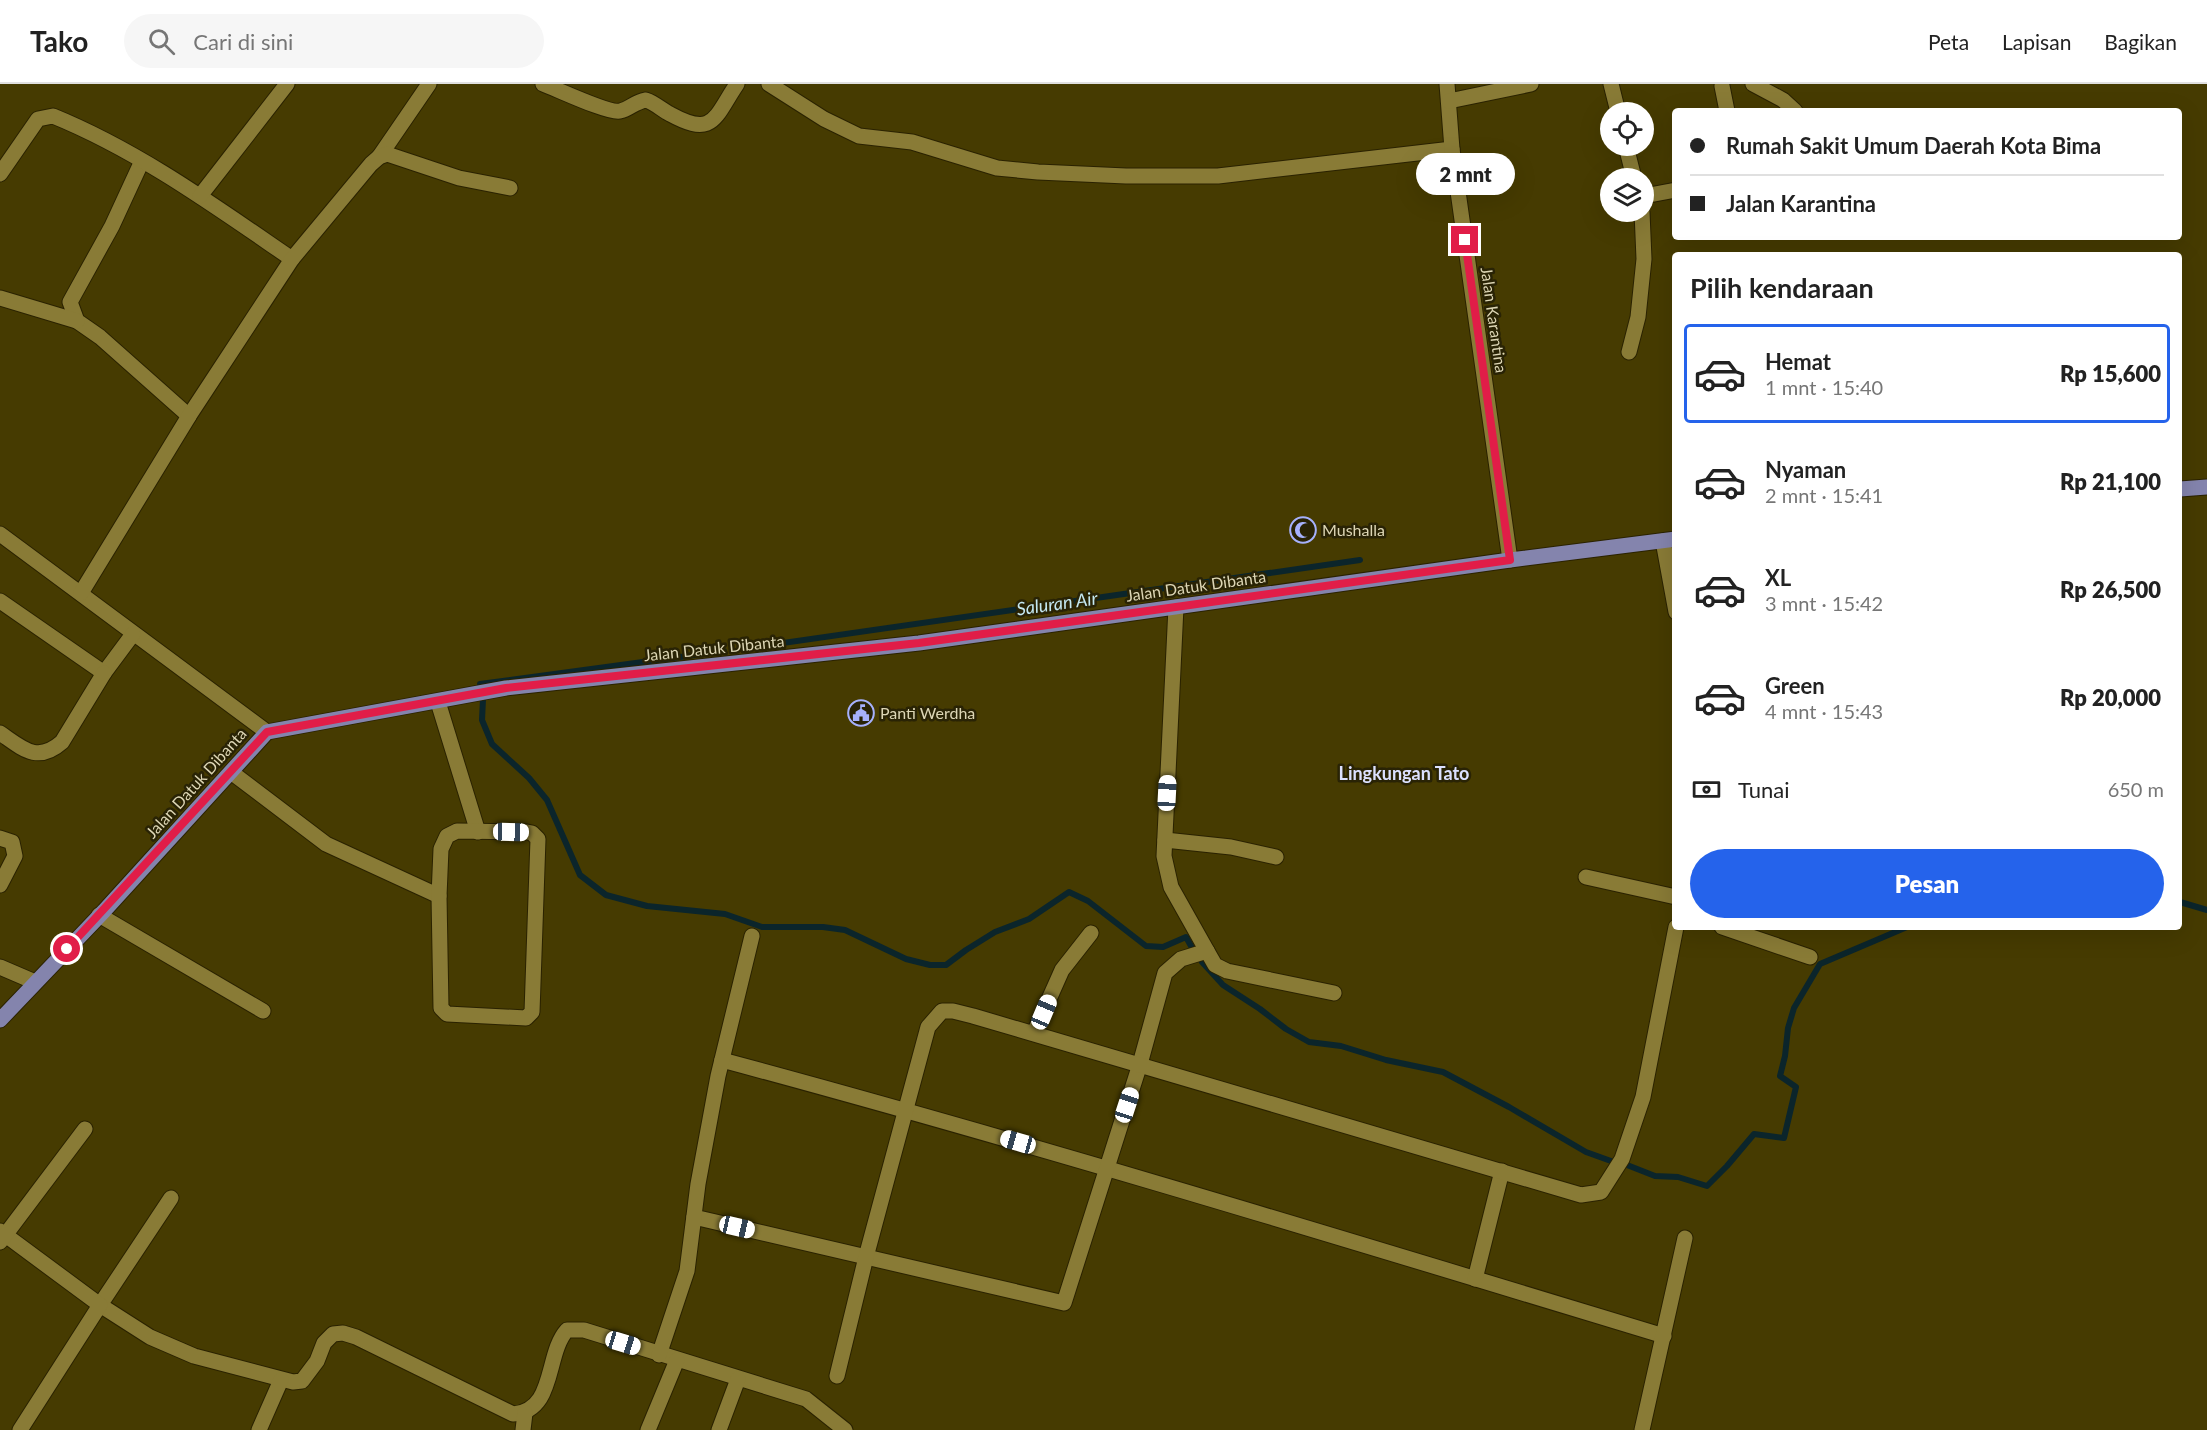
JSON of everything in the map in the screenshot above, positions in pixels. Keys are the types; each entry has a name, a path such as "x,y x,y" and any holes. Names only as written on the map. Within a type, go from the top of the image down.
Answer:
{"main road":[{"path":"2182,489 2207,487"},
{"name":"Jalan Datuk Dibanta","path":"0,1020 267,732 506,688 919,643 1510,560 1669,540"}],"street":[{"path":"200,196 287,84"},
{"path":"81,593 189,416 292,259 379,157 429,84"},
{"path":"543,84 613,112 626,109 637,101 646,100 695,126 703,126 714,118 737,84"},
{"path":"769,84 824,119 859,136 912,142 997,168 1038,172 1126,176 1218,176 1452,149"},
{"name":"Jalan Karantina","path":"1447,84 1452,149 1510,560"},
{"path":"1449,101 1531,84"},
{"path":"1611,84 1616,102"},
{"path":"1753,84 1783,100 1792,108"},
{"path":"1722,86 1726,108"},
{"path":"0,174 38,119 49,116 64,120 142,161 200,196 292,259"},
{"path":"379,157 387,154 459,178 510,188"},
{"path":"77,321 70,302 112,226 142,161"},
{"path":"1654,194 1672,191"},
{"path":"1629,351 1638,317 1644,259 1642,222"},
{"path":"0,298 77,321 100,336 189,416"},
{"path":"0,534 267,732"},
{"path":"1669,540 1672,571"},
{"path":"0,601 104,674"},
{"path":"1176,607 1164,856 1172,887 1215,964 1227,970 1334,993"},
{"path":"0,733 25,750 35,753 45,753 55,748 62,742 104,674 133,634"},
{"path":"438,702 478,832"},
{"path":"231,772 326,844 439,896"},
{"path":"457,831 478,832 532,832 538,839 530,1016 521,1018 447,1014 440,1002 439,896 443,842 447,836 457,831"},
{"path":"0,838 12,842 15,856 0,885"},
{"path":"1165,840 1231,847 1276,857"},
{"path":"1586,878 1672,896"},
{"path":"99,915 263,1011"},
{"path":"837,1376 866,1257 928,1027 942,1011 953,1011 1034,1033 1581,1195 1600,1192 1622,1159 1643,1097 1675,930"},
{"path":"1731,930 1810,957"},
{"path":"1034,1033 1062,970 1091,933"},
{"path":"659,1355 687,1271 698,1184 722,1060 752,936"},
{"path":"694,1217 1064,1303 1140,1064 1165,974 1181,959 1207,951"},
{"path":"0,967 34,982"},
{"path":"722,1060 906,1109 1664,1336"},
{"path":"85,1129 2,1236 150,1338 194,1356 281,1380 302,1381 317,1361 328,1338 333,1334 343,1333 356,1337 513,1414 525,1413 534,1407 543,1392 560,1338 567,1330 584,1330 806,1399 845,1430"},
{"path":"1475,1279 1502,1171"},
{"path":"20,1430 171,1198"},
{"path":"1642,1430 1685,1238"},
{"path":"648,1430 677,1360"},
{"path":"719,1430 738,1379"},
{"path":"259,1430 281,1380"},
{"path":"523,1430 525,1413"}],"waterway":[{"name":"Saluran Air","path":"755,647 1360,560"},
{"name":"Saluran Air","path":"480,684 724,651"},
{"path":"483,699 482,720 492,744 529,778 547,800 580,875 606,895 647,906 725,914 762,927 823,927 845,930 906,959 930,965 946,965 995,932 1029,919 1069,892 1088,901 1146,946 1163,947 1186,937 1191,946"},
{"path":"2182,903 2207,910"},
{"path":"1627,1165 1655,1176 1678,1177 1707,1186 1754,1134 1784,1138 1796,1087 1780,1076 1788,1028 1794,1008 1820,964 1900,930"},
{"path":"1202,962 1223,985 1286,1029 1309,1042 1341,1046 1386,1060 1443,1072 1586,1152 1611,1161"}],"place":[{"name":"Mushalla","path":"1303,530"},
{"name":"Panti Werdha","path":"861,713"}],"district":[{"name":"Lingkungan Tato","path":"1404,774"}],"route":[{"path":"67,949 267,732 506,688 919,643 1510,560 1465,240"}]}
